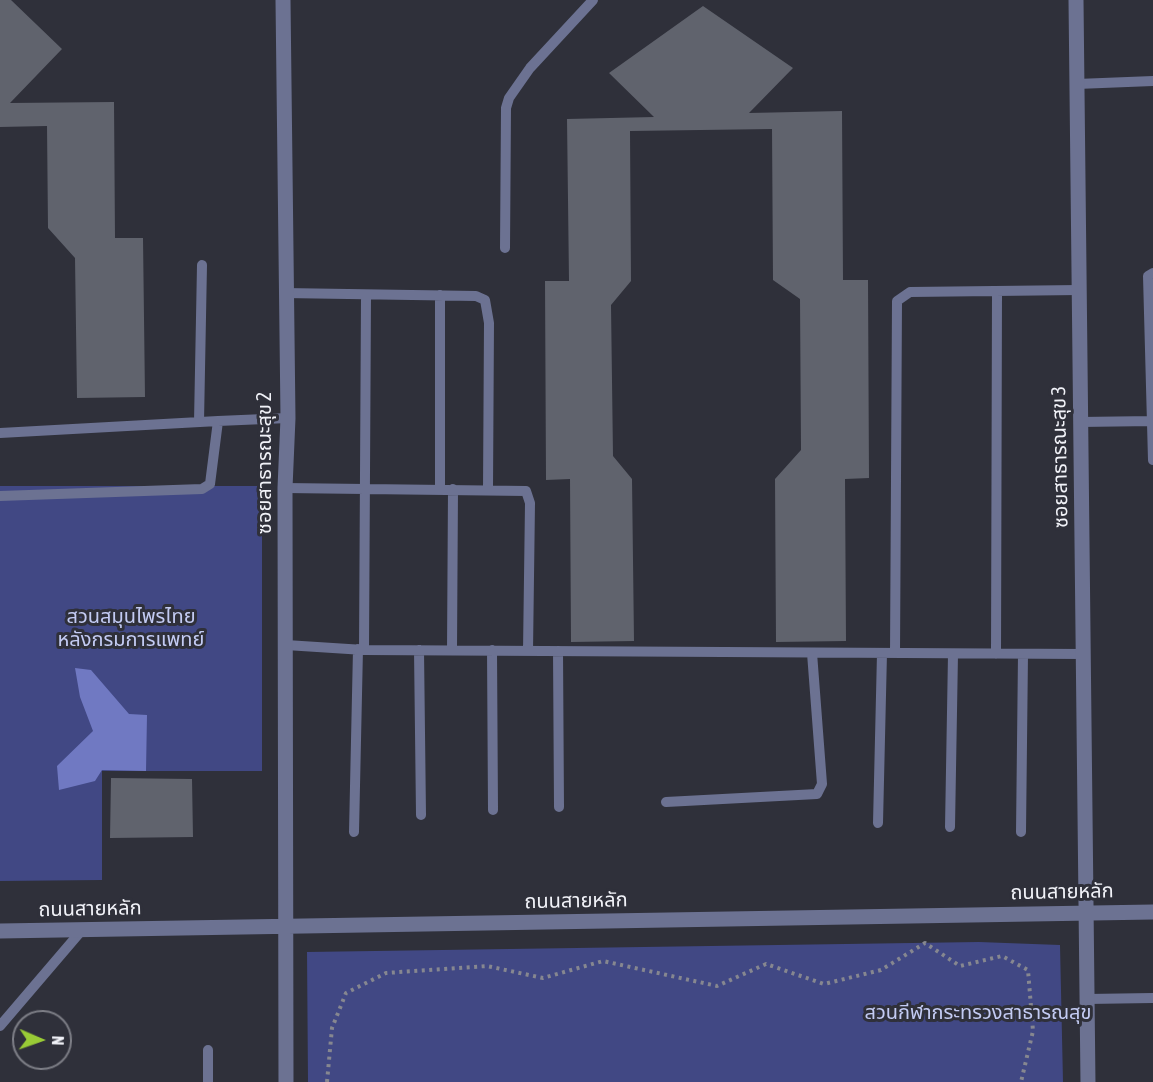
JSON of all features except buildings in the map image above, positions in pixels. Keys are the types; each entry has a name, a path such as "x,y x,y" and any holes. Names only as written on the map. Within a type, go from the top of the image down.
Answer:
{"street":[{"name":"ซอยสาธารณะสุข 2","path":"283,0 284,293 288,418 285,488 286,1082"},
{"name":"ซอยสาธารณะสุข 3","path":"1076,0 1088,1082"},
{"name":"ถนนสายหลัก","path":"0,931 1153,912"}],"lane":[{"path":"505,248 506,108 509,98 530,68 594,0"},
{"path":"1077,84 1153,81"},
{"path":"200,422 202,265"},
{"path":"1153,273 1148,276 1153,460"},
{"path":"895,653 897,301 910,292 1079,290"},
{"path":"996,654 997,291"},
{"path":"284,293 476,296 485,300 489,323 488,489"},
{"path":"440,295 440,490"},
{"path":"354,832 361,649 366,296"},
{"path":"0,433 288,418"},
{"path":"0,496 202,489 210,484 218,421"},
{"path":"1080,422 1153,421"},
{"path":"285,488 522,489 529,495 528,651"},
{"path":"452,650 453,489"},
{"path":"286,645 419,650 1083,654"},
{"path":"419,650 421,815"},
{"path":"492,650 493,810"},
{"path":"558,651 559,807"},
{"path":"666,802 817,794 822,784 812,653"},
{"path":"878,823 882,653"},
{"path":"950,827 953,654"},
{"path":"1021,832 1023,654"},
{"path":"0,1026 82,930"},
{"path":"1087,999 1153,998"},
{"path":"208,1050 208,1082"}],"path":[{"path":"327,1082 332,1028 346,993 386,973 487,966 543,978 603,961 717,986 766,964 824,984 881,969 925,943 960,966 1002,956 1028,970 1033,1031 1021,1082"}],"green space":[{"name":"สวนสมุนไพรไทย หลังกรมการแพทย์","path":"0,486 262,486 262,771 102,771 102,880 0,881"},
{"name":"สวนกีฬากระทรวงสาธารณสุข","path":"979,942 1060,945 1063,1082 308,1082 307,952"}],"shaded area":[{"path":"75,668 91,670 129,714 147,715 146,771 102,770 95,781 59,790 57,766 93,731 80,697"}]}
